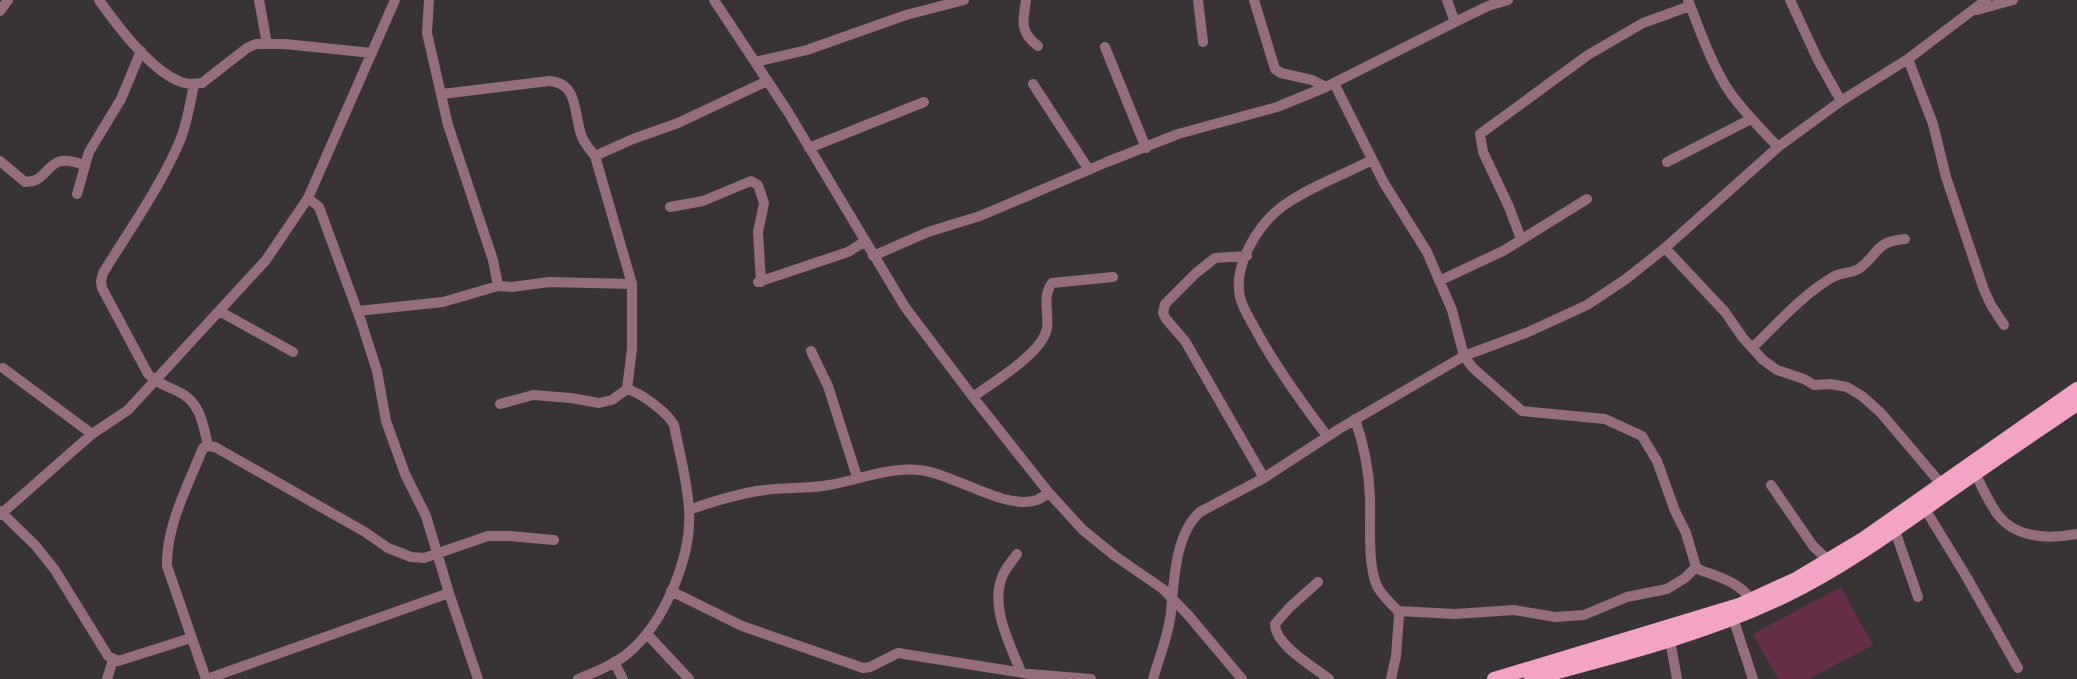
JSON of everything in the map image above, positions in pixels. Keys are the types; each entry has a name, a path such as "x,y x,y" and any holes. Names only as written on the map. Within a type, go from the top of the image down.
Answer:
{"main road":[{"path":"1494,679 1752,600 1796,579 1828,561 1942,485 2077,389"},
{"path":"1536,678 1634,652 1733,618 1785,596 1895,531 2077,404"}],"street":[{"path":"0,11 8,0"},
{"path":"99,0 119,28 141,51 169,76 181,82 202,83 247,48 256,44 285,44 372,53"},
{"path":"259,0 267,45"},
{"path":"191,638 118,661 113,660 82,616 55,570 35,545 1,513 92,434 128,410 266,260 308,198 395,0"},
{"path":"429,0 428,33 448,125 493,260 498,286"},
{"path":"714,0 809,148 905,307 974,397 1049,493 1083,530 1114,556 1162,589 1189,616 1242,679"},
{"path":"755,62 807,50 906,15 964,0"},
{"path":"1026,0 1024,29 1029,39 1038,45"},
{"path":"1198,0 1203,42"},
{"path":"1254,0 1275,69 1281,73 1330,85 1427,252 1452,310 1464,356 1481,376 1522,411 1605,419 1642,436 1657,461 1675,511 1686,533 1696,567 1730,581 1741,588 1752,600"},
{"path":"1447,0 1455,22"},
{"path":"873,256 928,232 980,216 1178,134 1277,107 1362,70 1488,6 1508,0"},
{"path":"1790,0 1818,60 1841,101"},
{"path":"1153,679 1171,613 1171,598 1184,535 1191,520 1200,512 1264,478 1327,436 1464,356 1526,333 1587,305 1626,279 1665,248 1778,147 1841,101 1908,59 1986,0"},
{"path":"1974,11 2013,0"},
{"path":"1521,239 1509,207 1483,152 1480,134 1524,103 1562,72 1596,50 1643,23 1689,3 1710,54 1730,93 1778,147"},
{"path":"1105,47 1146,148"},
{"path":"77,194 89,152 121,99 141,51"},
{"path":"1908,59 1933,124 1946,177 1984,290 2004,325"},
{"path":"442,94 549,81 562,83 570,92 577,113 580,134 595,156 632,284 632,349 627,389 612,400 599,403 533,395 500,404"},
{"path":"595,156 678,123 767,81"},
{"path":"194,84 178,145 101,280 102,288 148,374 155,381 185,394 192,400 199,411 208,446"},
{"path":"1033,84 1089,170"},
{"path":"809,148 924,102"},
{"path":"1667,162 1751,119"},
{"path":"0,161 25,182 32,182 54,162 71,160 84,165"},
{"path":"1327,436 1277,367 1244,308 1239,283 1241,267 1261,227 1283,206 1372,160"},
{"path":"670,207 703,201 751,181 758,185 764,202 758,232 759,282 848,252 864,242"},
{"path":"308,198 319,207 358,311 377,371 386,421 405,474 426,516 478,679"},
{"path":"1439,281 1503,251 1587,199"},
{"path":"1752,348 1809,295 1834,276 1860,268 1875,250 1887,243 1905,239"},
{"path":"1665,248 1725,312 1763,360 1777,370 1804,379 1814,385 1830,384 1847,387 1862,396 1881,412 1942,485"},
{"path":"1246,256 1215,258 1196,273 1165,304 1163,313 1185,341 1264,478"},
{"path":"974,397 1035,350 1044,338 1047,328 1048,289 1052,283 1113,277"},
{"path":"358,311 443,302 498,286 512,287 549,282 632,284"},
{"path":"219,311 293,352"},
{"path":"812,351 828,386 857,477"},
{"path":"3,368 92,434"},
{"path":"578,679 614,662 646,634 664,607 688,539 689,510 674,425 669,416 660,408 627,389"},
{"path":"1355,419 1366,453 1374,577 1383,594 1398,611 1396,656 1391,679"},
{"path":"449,593 206,679 167,566 166,554 169,539 202,448 215,447 400,554 424,558 488,536 554,540"},
{"path":"689,510 739,494 826,486 857,477 900,469 921,470 940,475 1005,499 1024,502 1038,500 1049,493"},
{"path":"1975,473 1992,506 2007,524 2033,536 2058,538 2077,534"},
{"path":"1771,485 1813,546 1828,561"},
{"path":"1925,509 2018,668"},
{"path":"1895,531 1918,597"},
{"path":"1017,554 1002,576 998,595 1002,620 1021,672"},
{"path":"1398,611 1455,614 1514,610 1555,617 1584,615 1627,597 1667,589 1685,578 1696,567"},
{"path":"1318,582 1275,624 1275,631 1288,648 1329,679"},
{"path":"671,591 742,626 863,668 870,667 898,653 1021,672 1091,679"},
{"path":"1733,618 1753,679"},
{"path":"646,634 689,679"},
{"path":"1670,640 1677,679"},
{"path":"107,679 113,660"},
{"path":"614,662 623,679"}],"shaded area":[{"path":"1841,587 1873,645 1809,679 1778,679 1753,634"}]}
